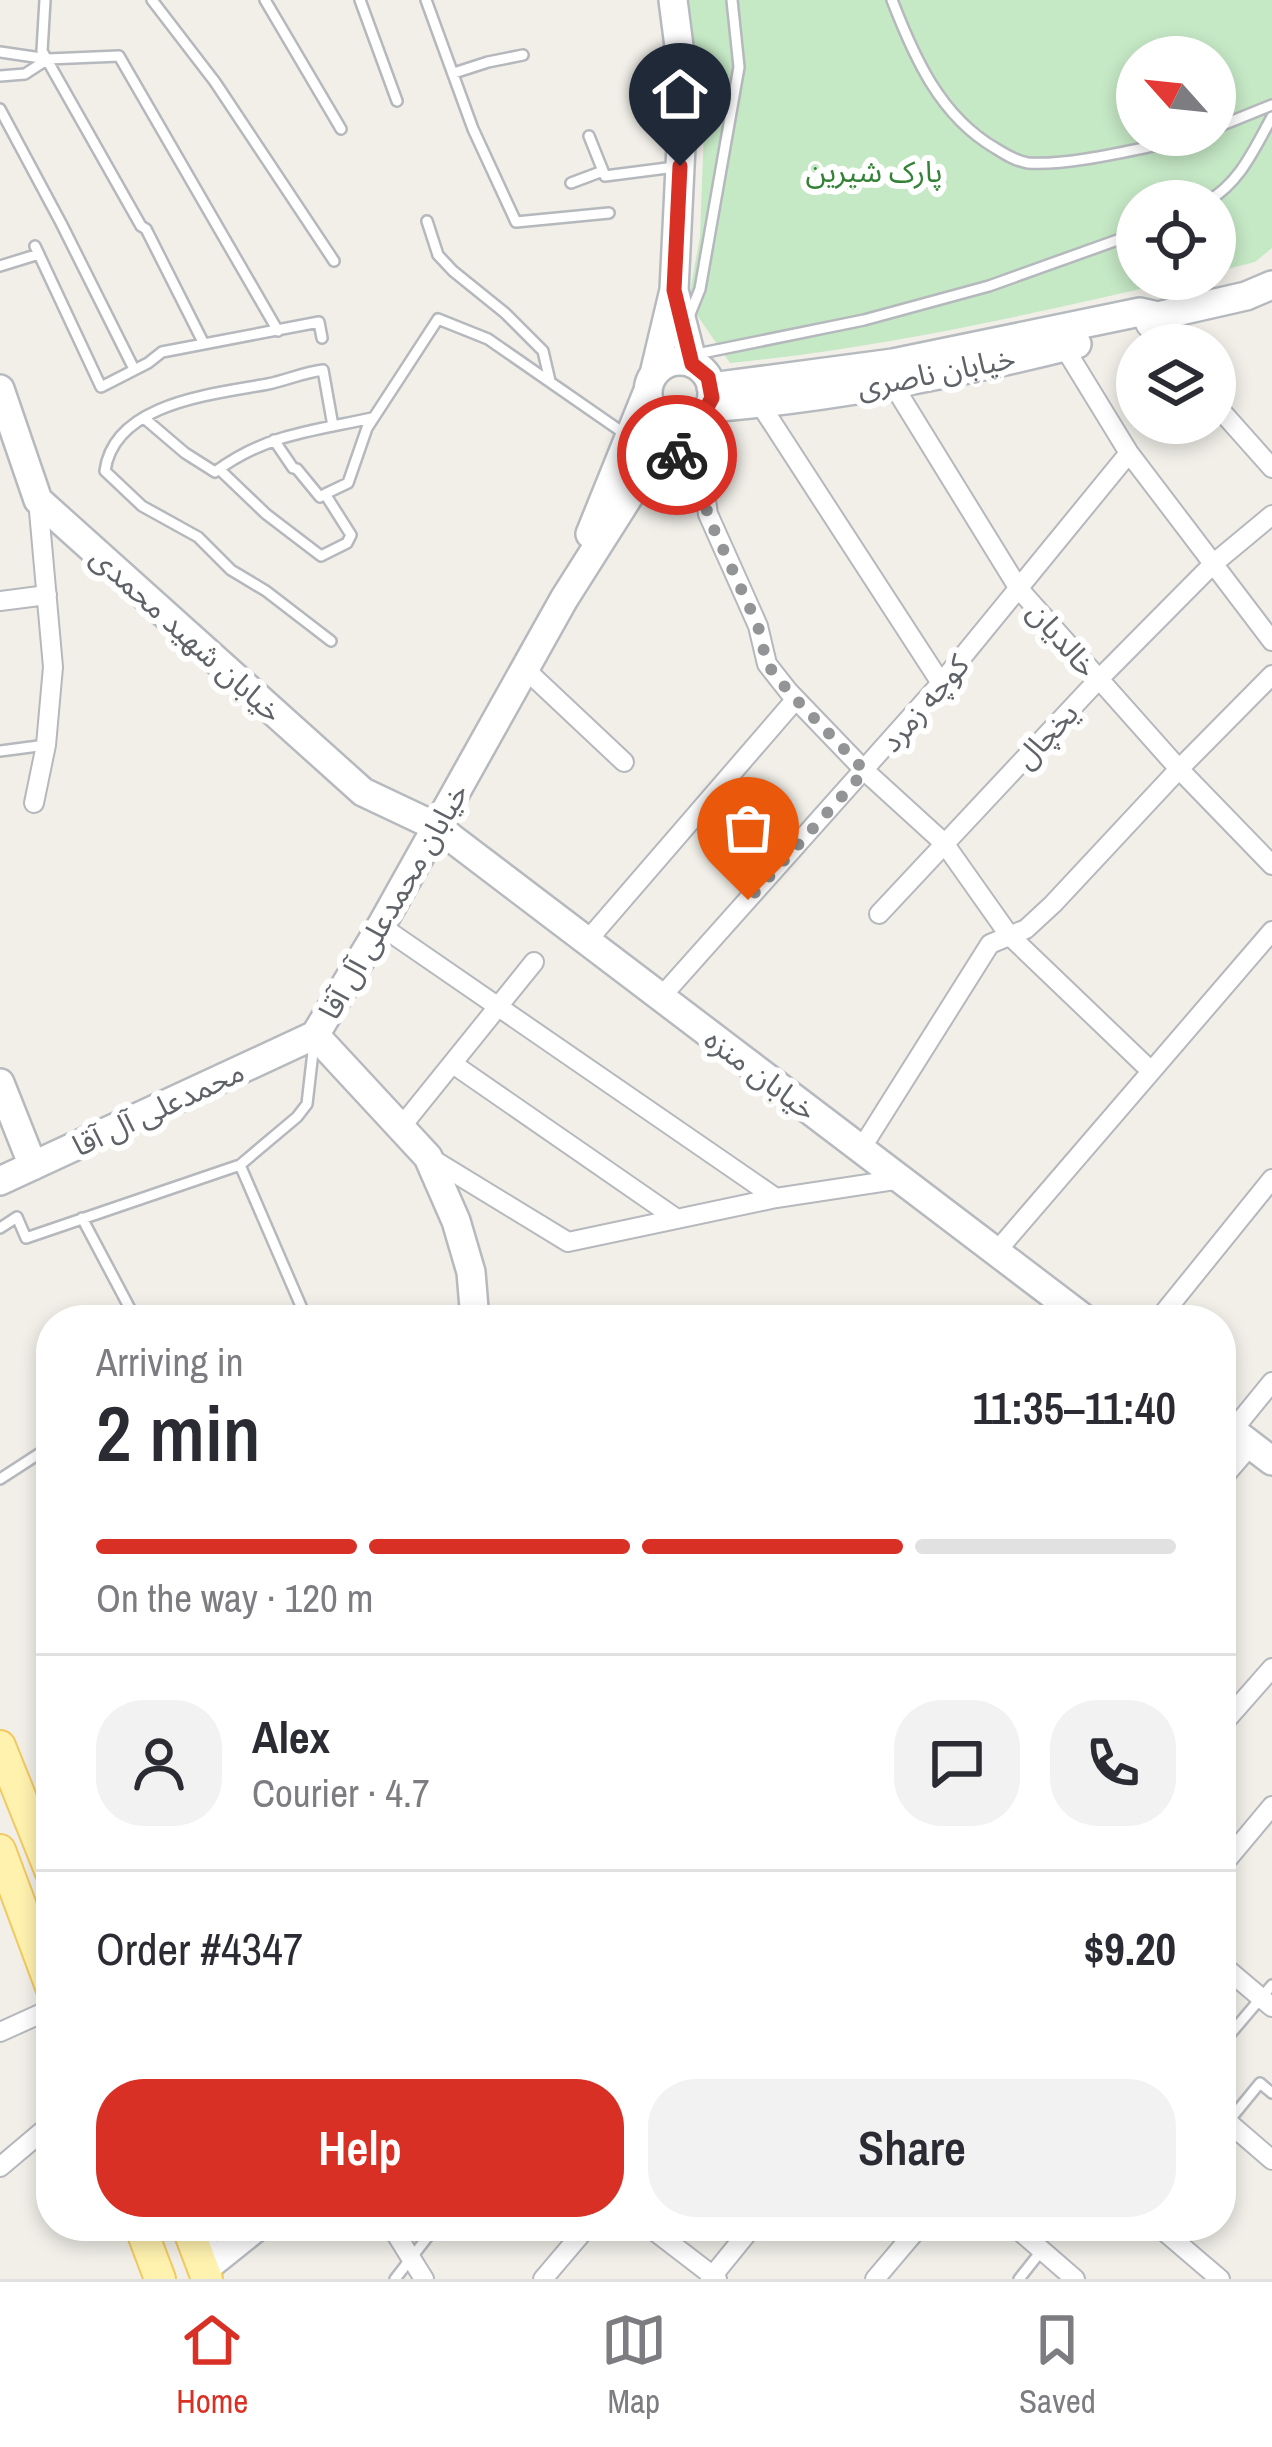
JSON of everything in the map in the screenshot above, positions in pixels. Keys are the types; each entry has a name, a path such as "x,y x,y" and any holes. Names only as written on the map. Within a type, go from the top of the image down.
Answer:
{"main road":[{"path":"1,1749 36,1814"},
{"path":"0,1853 36,1948"},
{"path":"146,2241 160,2279"},
{"path":"193,2241 205,2275"}],"street":[{"path":"673,0 684,85 674,290 688,350 708,377 710,398 694,422 676,434"},
{"name":"خیابان ناصری","path":"1155,324 1272,285"},
{"name":"خیابان محمدعلی آل آقا","path":"564,598 651,384 674,290"},
{"name":"خیابان ناصری","path":"710,398 893,363 1116,330"},
{"name":"خیابان ناصری","path":"710,398 760,404 892,383 1116,334"},
{"path":"1064,347 1129,453 1272,641"},
{"path":"688,350 651,384 654,414 673,425 706,494 707,514 758,626 767,664 865,771 944,843 1009,935 1151,1071"},
{"name":"خالدیان","path":"892,383 1019,589 1178,769 1272,865"},
{"name":"خیابان شهید محمدی","path":"0,389 38,500 363,792 436,827"},
{"path":"760,404 941,683"},
{"path":"1236,428 1272,468"},
{"name":"خیابان محمدعلی آل آقا","path":"474,1305 471,1272 456,1221 428,1157 315,1035 564,598 645,471 676,434"},
{"name":"کوچه زمرد","path":"661,997 941,683 1129,453"},
{"path":"34,803 46,745 53,667 38,500"},
{"name":"یخچال","path":"880,914 1098,680 1213,564 1272,515"},
{"path":"0,601 47,596"},
{"path":"524,668 624,762"},
{"path":"861,1149 990,944 1026,928 1053,904 1272,675"},
{"path":"587,941 796,700"},
{"name":"خیابان منزه","path":"436,827 1066,1305"},
{"path":"381,926 776,1198"},
{"path":"996,1252 1272,932"},
{"path":"400,1127 534,962"},
{"name":"محمدعلی آل آقا","path":"0,1181 315,1035"},
{"path":"453,1064 677,1219"},
{"path":"0,1083 33,1166"},
{"path":"428,1157 568,1242 776,1198 901,1179"},
{"path":"1170,1305 1272,1179"},
{"path":"1244,1440 1272,1382"},
{"path":"1236,1709 1272,1668"},
{"path":"1236,1849 1272,1806"},
{"path":"1236,1974 1269,1997"},
{"path":"0,2032 36,2015"},
{"path":"1236,2129 1272,2160"},
{"path":"0,2167 36,2137"},
{"path":"205,2275 242,2241"},
{"path":"400,2241 424,2279"},
{"path":"543,2279 575,2241"},
{"path":"667,2241 713,2278 741,2241"},
{"path":"875,2279 907,2241"},
{"path":"1032,2241 1075,2279"},
{"path":"1176,2241 1220,2279"}],"lane":[{"path":"45,0 42,51 146,229 204,344"},
{"path":"152,0 215,82 334,262"},
{"path":"265,0 341,128"},
{"path":"360,0 397,101"},
{"path":"427,0 473,129 516,222 610,213"},
{"path":"732,0 739,67 688,350 863,320 989,286 1116,240"},
{"path":"892,0 912,53 951,113 980,140 1025,163 1116,152"},
{"path":"0,52 48,59 119,56 278,331"},
{"path":"454,73 524,55"},
{"path":"0,76 25,74 48,59"},
{"path":"1236,120 1272,105"},
{"path":"0,110 134,369"},
{"path":"1235,180 1272,116"},
{"path":"590,136 605,176 680,166"},
{"path":"571,182 603,171"},
{"path":"427,221 438,255 543,351 550,381"},
{"path":"0,266 36,250 101,387 162,352 319,322 322,338"},
{"path":"274,440 320,497 349,483 367,428 438,319 488,338 630,437"},
{"path":"331,641 232,570 198,537 142,506 105,471 106,460 127,427 180,401 323,370 332,426"},
{"path":"144,418 215,472 236,456 274,440 310,428 374,417"},
{"path":"219,469 266,514 321,556 347,543 351,535 325,494"},
{"path":"0,751 46,745"},
{"path":"0,1228 17,1217 26,1238 240,1166 307,1104 315,1035"},
{"path":"240,1166 300,1305"},
{"path":"82,1218 128,1305"},
{"path":"0,1479 36,1456"},
{"path":"1236,2030 1269,1997"},
{"path":"1236,2107 1259,2083 1272,2093"},
{"path":"205,2275 213,2241"},
{"path":"395,2279 424,2241"},
{"path":"1018,2279 1042,2250"}],"green space":[{"name":"پارک شیرین","path":"689,0 1272,0 1272,248 1255,262 1236,267 1236,180 1116,180 1116,294 901,339 730,363 688,302 700,237 704,129"}],"way so far":[{"path":"677,455 706,494 707,514 758,626 767,664 865,771 748,900"}],"route":[{"path":"677,455 667,442 702,416 712,398 708,377 692,364 674,290 680,166"}]}
